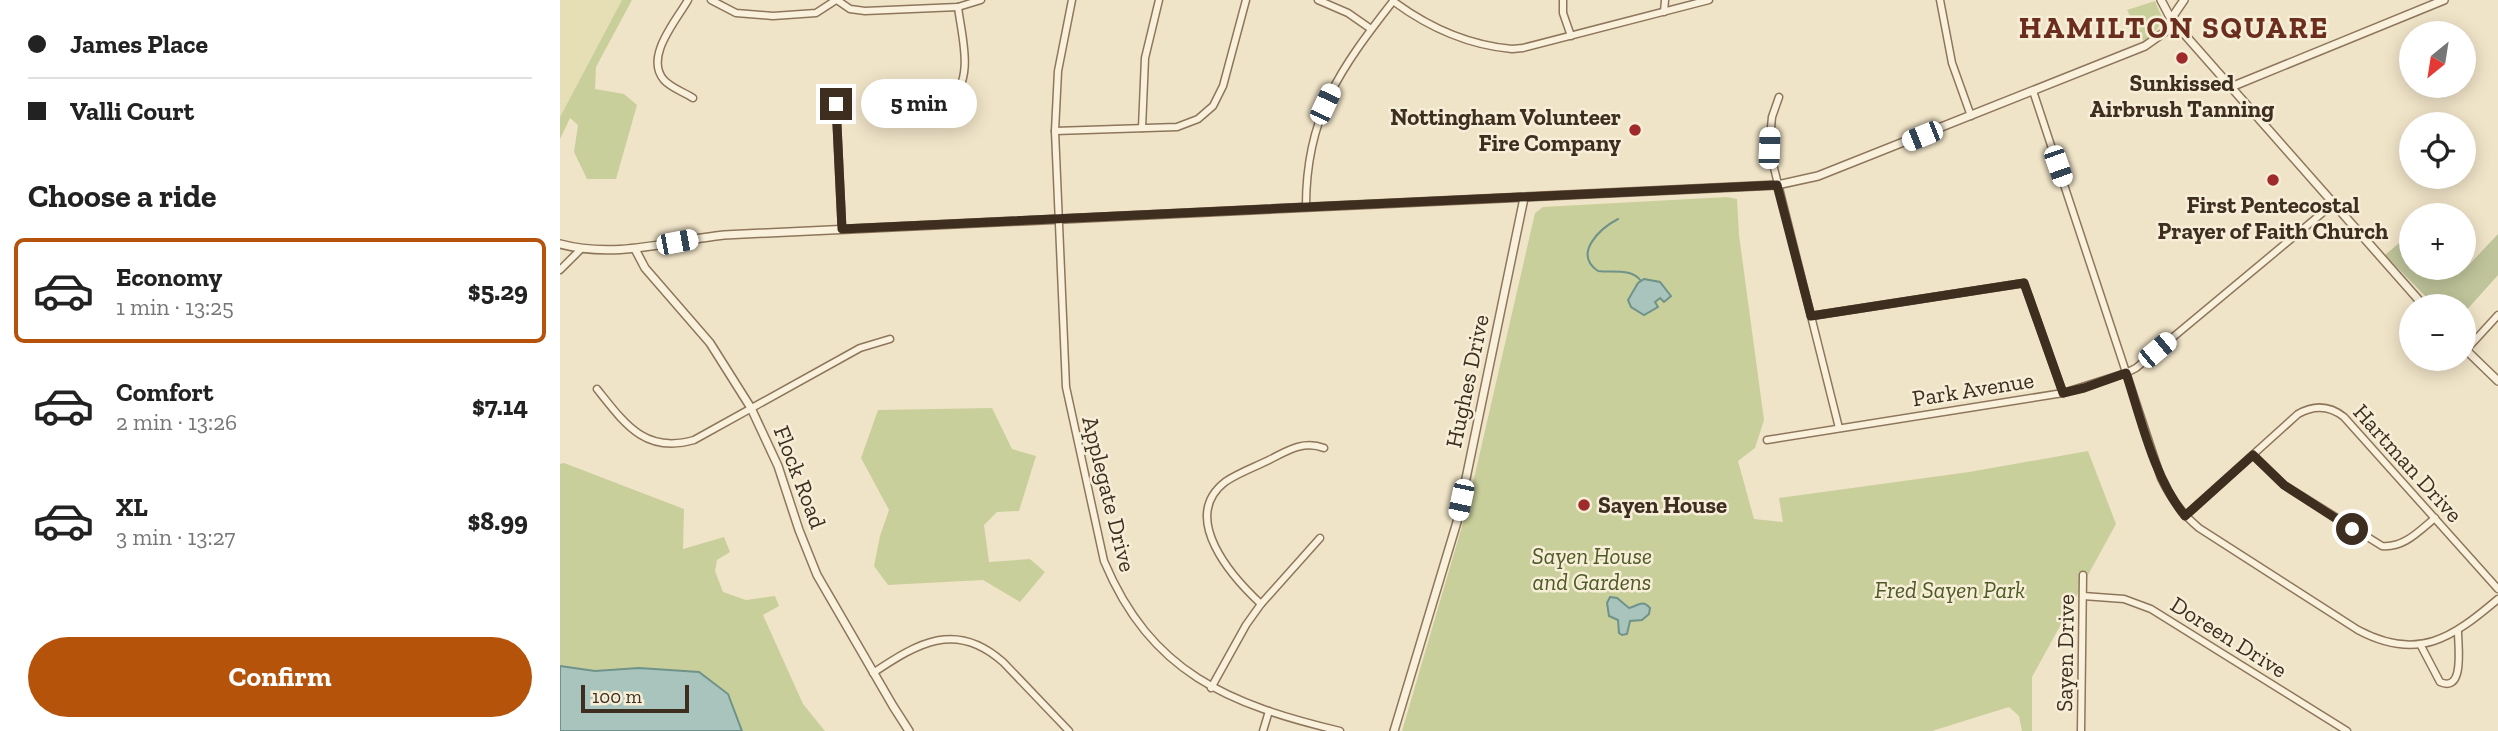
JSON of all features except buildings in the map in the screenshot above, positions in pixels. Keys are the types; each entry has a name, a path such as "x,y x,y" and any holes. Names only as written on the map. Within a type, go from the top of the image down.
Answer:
{"street":[{"path":"688,0 659,50 657,65 668,83 692,98"},
{"path":"711,0 736,13 773,16 816,13 837,0 858,10 958,7 981,0"},
{"path":"914,0 914,9"},
{"name":"Applegate Drive","path":"1072,0 1058,71 1055,131 1067,399 1104,561 1125,604 1149,637 1175,663 1211,688 1243,702 1340,731"},
{"path":"1142,128 1145,58 1159,0"},
{"path":"1055,131 1177,127 1198,119 1213,106 1223,86 1246,0"},
{"path":"1318,0 1348,13 1371,29"},
{"path":"1563,0 1563,13 1572,36"},
{"path":"1664,12 1665,0"},
{"path":"1306,206 1306,173 1321,115 1335,82 1393,1 1417,19 1447,34 1503,48 1523,48 1709,0"},
{"path":"1940,0 1952,64 1971,116"},
{"path":"2161,0 2171,19 2413,294"},
{"path":"560,244 581,249 635,249 724,235 1058,217 1777,185 1818,176 2152,43 2169,29 2171,19 2184,0"},
{"path":"2231,87 2444,0"},
{"path":"949,103 960,91 965,69 958,7"},
{"path":"2033,91 2161,478 2185,516 2199,528 2358,630 2393,643 2420,644 2444,638 2458,632 2498,599"},
{"path":"1779,97 1772,117 1769,148 1839,428"},
{"path":"836,104 842,229"},
{"name":"Hughes Drive","path":"1394,731 1457,522 1524,198"},
{"name":"Park Avenue","path":"1767,440 2063,393 2126,373 2136,368 2333,204"},
{"path":"560,270 581,249"},
{"name":"Flock Road","path":"635,249 645,268 710,343 751,408 778,466 817,575 909,731"},
{"path":"1811,316 2024,283 2063,393"},
{"path":"2476,338 2498,315"},
{"path":"597,390 632,430 661,443 684,443 694,440 860,348 890,339"},
{"path":"2476,360 2498,381"},
{"name":"Hartman Drive","path":"2185,516 2298,414 2314,407 2330,409 2344,416 2498,589"},
{"path":"1261,604 1233,575 1217,550 1208,523 1210,505 1225,482 1295,447 1312,445 1324,448"},
{"path":"2253,455 2284,485 2382,546 2396,546 2404,542 2435,518"},
{"path":"1211,688 1235,642 1261,604 1320,538"},
{"name":"Sayen Drive","path":"2081,731 2083,575"},
{"name":"Doreen Drive","path":"2083,596 2124,599 2151,609 2347,731"},
{"path":"2420,644 2440,682 2448,685 2457,677 2458,632"},
{"path":"873,673 927,642 948,639 974,642 1003,662 1069,731"},
{"path":"1263,731 1269,711"}],"shaded area":[{"path":"560,0 622,0 560,117"}],"green space":[{"path":"622,0 632,0 596,67 595,89 624,94 637,105 616,179 587,179 574,152 578,125 570,118 560,139 560,117"},
{"path":"2155,1 2163,20 2144,42 2127,10"},
{"path":"1727,197 1737,199 1739,235 1764,420 1755,448 1738,461 1754,519 1783,522 1779,498 1969,472 2088,451 2116,524 2032,677 2032,731 2022,731 2019,716 2009,707 1932,731 1402,731 1467,509 1535,213 1543,207"},
{"path":"2498,234 2498,275 2476,300 2476,294 2423,294 2410,280 2476,280 2476,257"},
{"path":"2399,243 2399,269 2385,255"},
{"path":"992,408 1012,449 1036,456 1019,511 997,512 984,525 989,562 1030,559 1045,572 1020,602 983,580 888,585 874,566 889,510 861,458 878,410"},
{"path":"564,463 684,509 683,549 724,537 730,552 717,560 715,571 723,592 746,600 775,596 779,606 763,615 803,704 825,731 742,731 728,694 639,668 595,671 560,666 560,464"}],"water":[{"path":"1644,279 1660,282 1671,296 1664,302 1660,298 1655,302 1658,307 1644,315 1631,307 1628,300 1638,283"},
{"path":"1610,597 1617,598 1629,608 1645,604 1650,608 1649,614 1642,620 1630,621 1627,634 1622,635 1619,633 1618,620 1609,616 1607,603"},
{"path":"560,666 595,671 639,668 699,672 728,694 742,731 560,731"}],"waterway":[{"path":"1618,219 1603,229 1591,242 1588,257 1598,271 1633,274 1641,281"}],"place":[{"name":"Sunkissed Airbrush Tanning","path":"2182,58"},
{"name":"Nottingham Volunteer Fire Company","path":"1635,130"},
{"name":"First Pentecostal Prayer of Faith Church","path":"2273,180"},
{"name":"Sayen House","path":"1584,505"}],"district":[{"name":"HAMILTON SQUARE","path":"2174,28"}],"route":[{"path":"836,104 842,229 1777,185 1811,316 2024,283 2063,393 2126,373 2161,478 2185,516 2253,455 2284,485 2352,529"}],"park label":[{"name":"Sayen House and Gardens","path":"1592,569"},
{"name":"Fred Sayen Park","path":"1950,590"}]}
